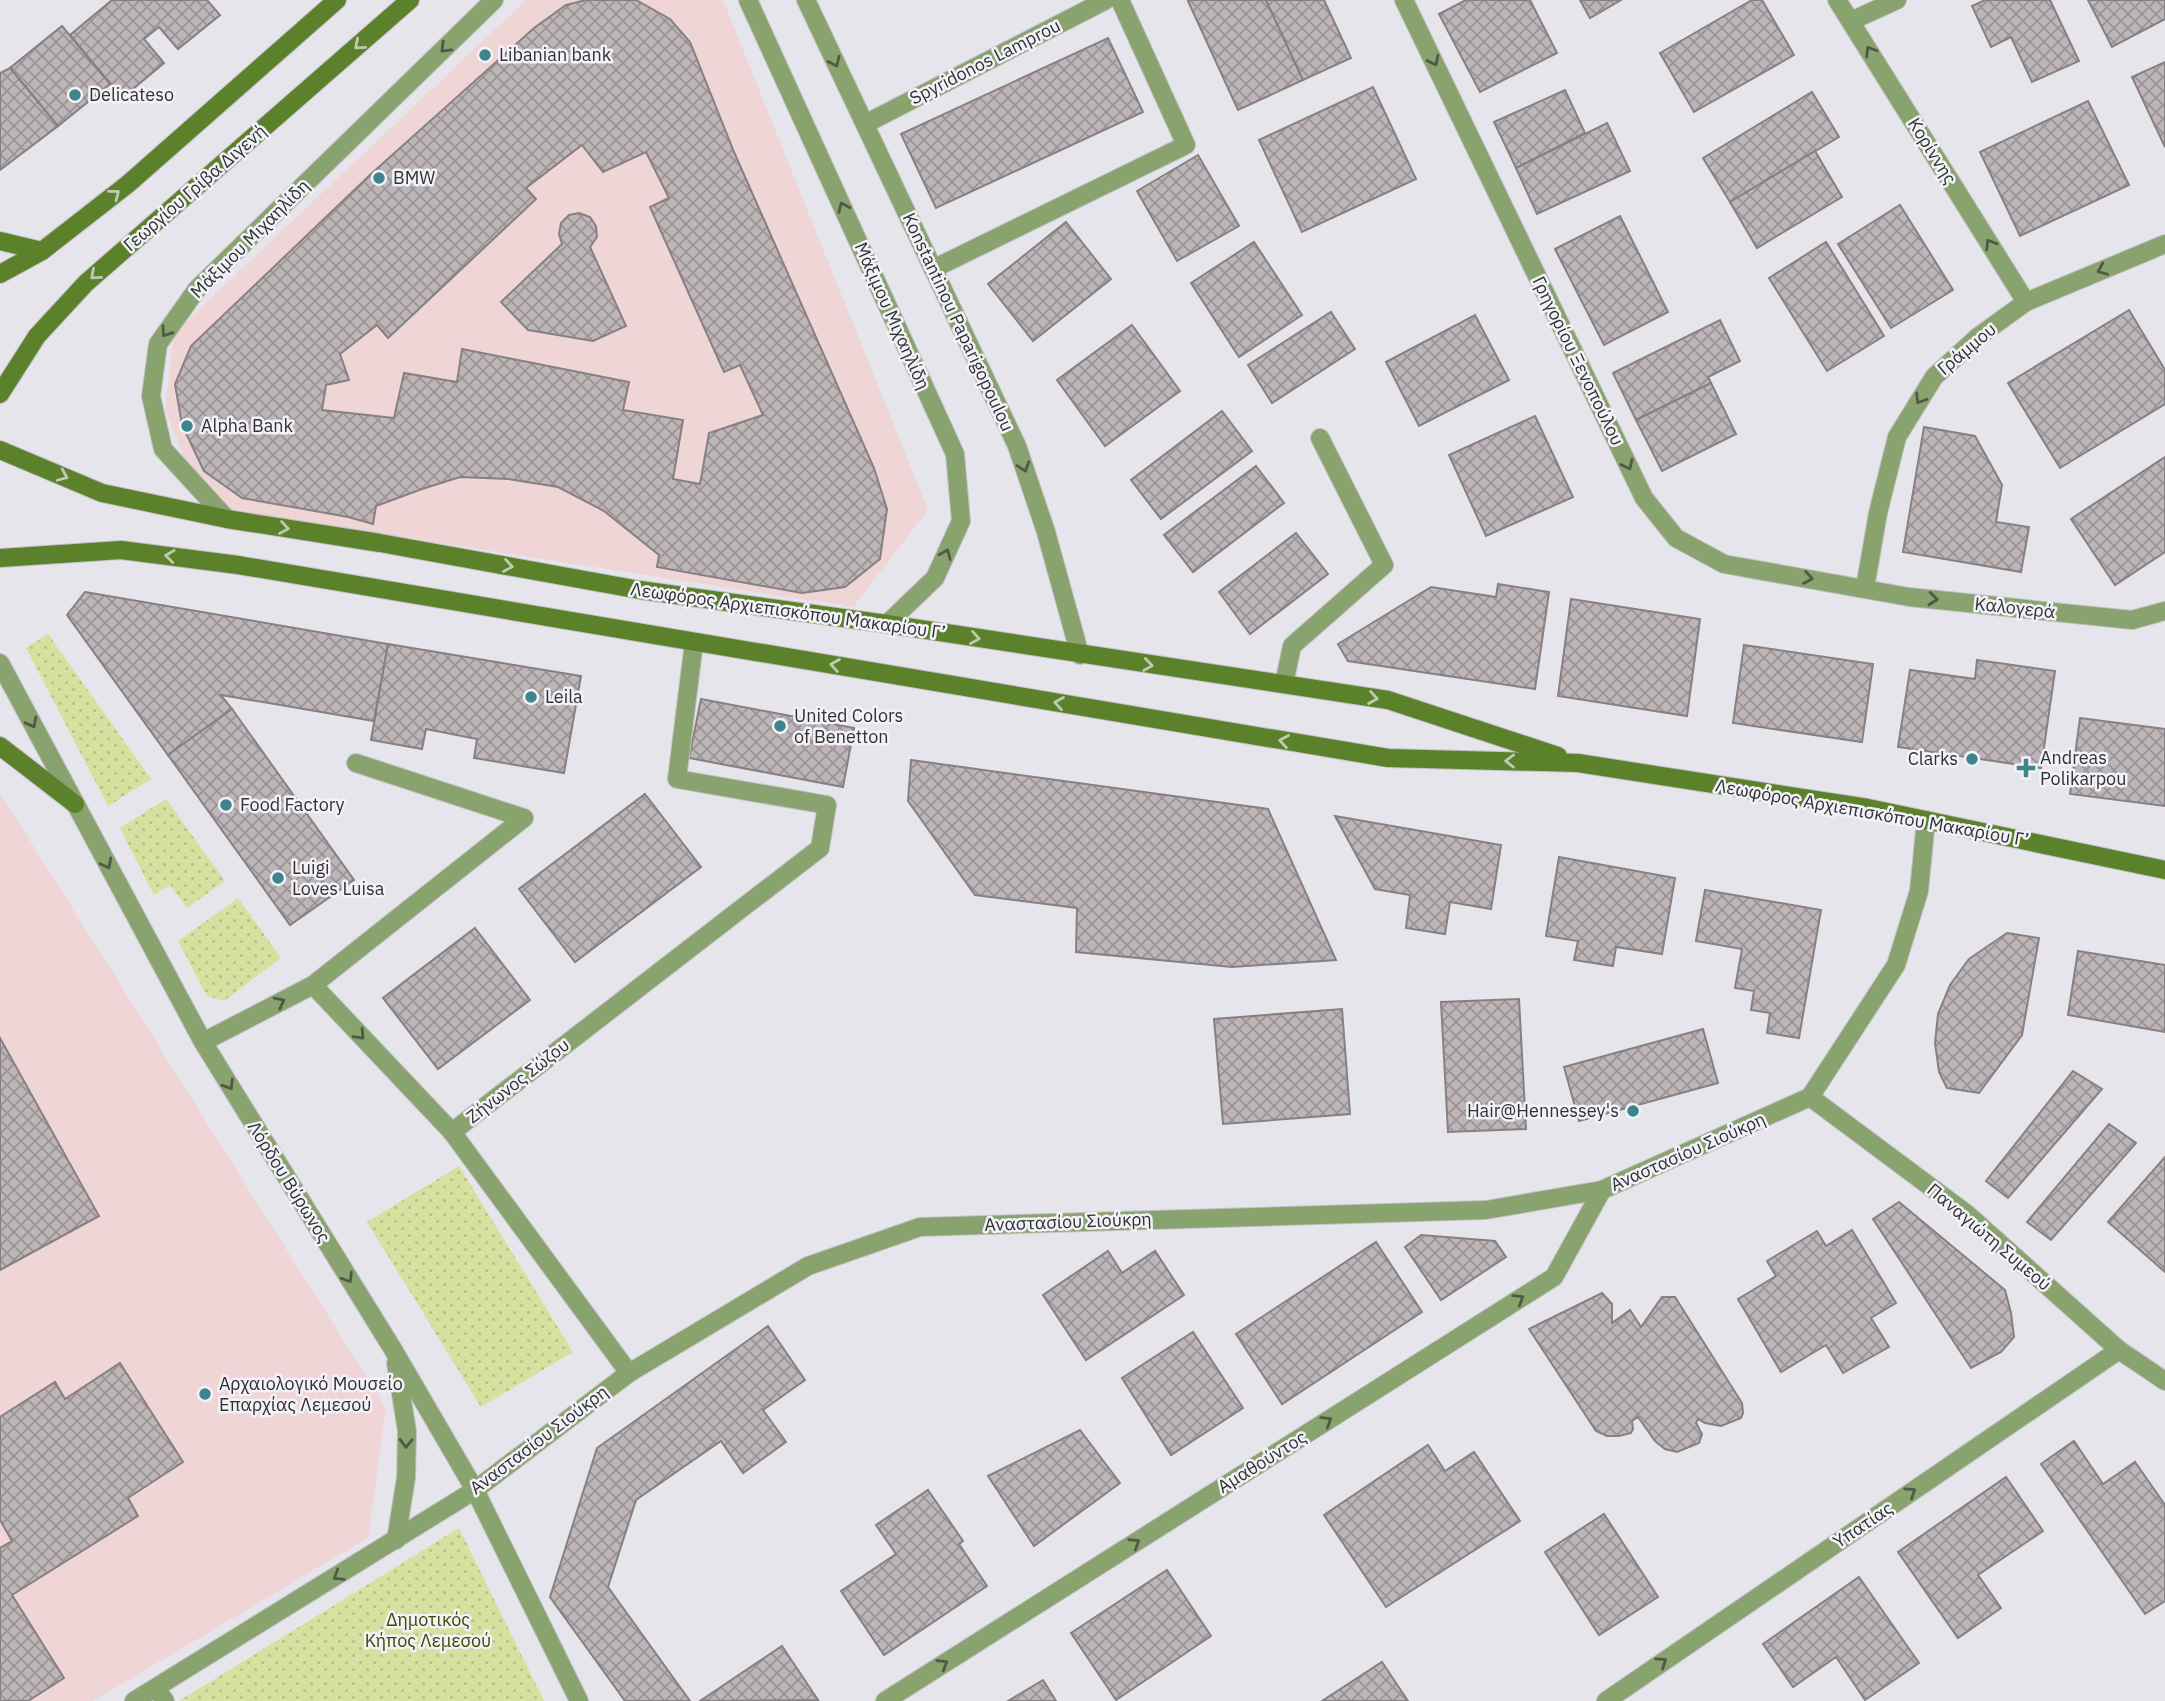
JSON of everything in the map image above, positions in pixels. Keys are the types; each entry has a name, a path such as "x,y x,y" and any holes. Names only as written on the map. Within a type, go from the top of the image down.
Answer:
{"main road":[{"path":"0,274 42,251 128,184 337,0"},
{"name":"Γεωργίου Γρίβα Διγενή","path":"0,394 37,336 86,283 410,0"},
{"path":"0,241 42,251"},
{"name":"Λεωφόρος Αρχιεπισκόπου Μακαρίου Γ’","path":"0,450 102,493 227,519 380,543 640,590 887,624 1388,700 1578,763"},
{"name":"Λεωφόρος Αρχιεπισκόπου Μακαρίου Γ’","path":"0,558 121,550 237,565 1388,758 1578,763 1868,808 2165,870"},
{"path":"0,746 75,804"}],"street":[{"name":"Μάξιμου Μιχαηλίδη","path":"227,519 163,449 151,396 158,344 197,289 494,0"},
{"name":"Μάξιμου Μιχαηλίδη","path":"748,0 955,454 961,521 935,578 887,624"},
{"name":"Konstantinou Paparigopoulou","path":"806,0 1017,446 1046,532 1080,655"},
{"name":"Spyridonos Lamprou","path":"865,124 1106,0"},
{"path":"933,269 1186,145 1120,0"},
{"name":"Γρηγορίου Ξενοπούλου","path":"1404,0 1644,498 1676,537 1724,564 1866,588"},
{"name":"Κορίννης","path":"1837,0 2026,302"},
{"path":"1851,22 1897,0"},
{"name":"Γράμμου","path":"1866,588 1878,513 1896,437 1934,377 1979,336 2026,302 2165,244"},
{"path":"1284,684 1292,646 1384,565 1320,438"},
{"name":"Καλογερά","path":"1866,588 1909,597 2132,620 2165,611"},
{"name":"Ζήνωνος Σώζου","path":"628,1373 452,1132 820,848 827,805 677,779 694,642"},
{"name":"Λόρδου Βύρωνος","path":"0,663 203,1042 394,1351 475,1490 579,1701"},
{"path":"203,1042 313,985 524,818 356,763"},
{"path":"1810,1097 1896,965 1919,891 1926,820"},
{"path":"313,985 452,1132"},
{"name":"Αναστασίου Σιούκρη","path":"134,1701 160,1694 475,1490 628,1373 808,1266 920,1227 1486,1210 1602,1190 1810,1097"},
{"name":"Παναγιώτη Συμεού","path":"1810,1097 1967,1213 2119,1350 2165,1381"},
{"name":"Αμαθούντος","path":"885,1701 1554,1277 1602,1190"},
{"name":"Υπατίας","path":"1606,1701 2119,1350"},
{"path":"394,1351 407,1431 405,1478 396,1540"}],"shaded area":[{"path":"526,0 723,0 928,510 853,607 231,511 186,463 165,409 174,333"},
{"path":"0,793 386,1408 368,1538 93,1701 0,1701"}],"green space":[{"path":"48,634 151,779 108,806 26,648"},
{"path":"166,799 225,881 187,908 170,885 154,895 120,828"},
{"path":"238,898 281,958 224,1001 207,996 178,941"},
{"path":"459,1166 573,1352 481,1407 367,1222"},
{"name":"Δημοτικός Κήπος Λεμεσού","path":"459,1528 544,1701 179,1701"}],"building":[{"path":"112,0 207,0 220,15 178,49 159,27 144,39 164,63 122,98 70,35"},
{"path":"586,0 636,0 670,19 690,42 734,152 874,468 887,509 880,559 845,587 802,593 657,567 659,555 604,511 558,487 508,479 460,477 376,506 373,524 242,498 204,471 182,425 175,384 191,346 371,174 534,28 566,5","holes":["582,145 603,172 646,152 669,198 650,207 724,372 740,365 763,415 709,433 700,484 673,479 683,420 623,410 629,382 462,349 457,382 404,373 394,418 322,410 326,385 349,380 340,354 377,325 388,338 536,199 526,188"]},
{"path":"1266,0 1303,80 1238,110 1188,1"},
{"path":"1266,0 1324,0 1351,58 1303,80"},
{"path":"1466,0 1530,0 1557,53 1480,92 1439,14"},
{"path":"1580,0 1621,0 1590,18"},
{"path":"1752,0 1762,0 1794,55 1694,112 1660,53"},
{"path":"1985,0 2050,0 2079,61 2032,82 2011,37 1991,47 1972,6"},
{"path":"2088,0 2165,0 2165,19 2112,47"},
{"path":"62,26 110,84 58,126 10,68"},
{"path":"1108,38 1143,112 936,208 901,134"},
{"path":"2165,62 2165,147 2132,77"},
{"path":"10,68 58,126 0,170 0,73"},
{"path":"1373,87 1416,179 1302,232 1259,140"},
{"path":"1565,90 1585,133 1516,168 1494,122"},
{"path":"1812,92 1839,137 1730,202 1703,158"},
{"path":"2088,101 2129,185 2020,236 1980,152"},
{"path":"1607,123 1630,171 1537,214 1516,168"},
{"path":"1815,151 1842,197 1757,248 1730,202"},
{"path":"1198,155 1239,226 1177,261 1137,191"},
{"path":"1900,205 1953,290 1891,328 1838,244"},
{"path":"579,213 590,217 596,226 597,237 590,247 626,326 593,341 528,330 501,302 562,244 559,234 561,223 569,215"},
{"path":"1620,216 1668,312 1604,345 1555,249"},
{"path":"1066,222 1111,279 1033,341 988,284"},
{"path":"1254,242 1302,315 1239,357 1191,283"},
{"path":"1826,242 1884,336 1827,371 1769,278"},
{"path":"2129,310 2165,370 2165,404 2060,468 2008,383"},
{"path":"1331,312 1355,349 1272,403 1248,365"},
{"path":"1475,315 1509,380 1419,426 1386,362"},
{"path":"1720,320 1740,361 1708,377 1711,383 1636,420 1613,373"},
{"path":"1132,325 1180,391 1105,446 1057,380"},
{"path":"1711,383 1736,434 1662,471 1636,420"},
{"path":"1222,411 1252,451 1161,519 1131,480"},
{"path":"1535,416 1573,497 1486,536 1449,455"},
{"path":"1924,427 1975,436 2002,485 1996,522 2029,527 2021,572 1903,552"},
{"path":"2165,457 2165,552 2115,585 2071,519"},
{"path":"1256,466 1284,503 1193,572 1164,535"},
{"path":"1296,533 1328,574 1250,634 1219,592"},
{"path":"1498,584 1549,592 1535,689 1348,661 1338,644 1431,587 1496,597"},
{"path":"85,592 388,644 374,721 221,695 232,709 168,755 67,615"},
{"path":"1571,599 1700,619 1687,716 1558,696"},
{"path":"388,644 581,676 564,773 474,758 477,739 426,729 422,749 371,740"},
{"path":"1744,645 1873,664 1862,742 1733,723"},
{"path":"1977,660 2055,671 2041,768 1898,747 1910,670 1975,679"},
{"path":"701,699 854,728 843,787 689,758"},
{"path":"232,709 354,880 290,925 168,755"},
{"path":"2080,718 2165,729 2165,806 2070,794"},
{"path":"911,760 1268,809 1336,960 1232,967 1076,952 1077,908 975,895 908,801"},
{"path":"645,794 701,867 575,962 519,889"},
{"path":"1335,816 1501,845 1491,909 1450,902 1445,934 1406,928 1410,895 1375,889"},
{"path":"1559,857 1675,878 1662,954 1616,947 1613,966 1574,960 1578,941 1546,936"},
{"path":"1705,890 1821,910 1799,1038 1767,1033 1770,1013 1751,1010 1754,991 1735,988 1742,949 1696,941"},
{"path":"475,928 530,1000 438,1069 383,998"},
{"path":"2007,933 2039,938 2022,1035 1979,1093 1947,1088 1939,1072 1935,1043 1938,1014 1950,985 1969,959"},
{"path":"2078,951 2165,965 2165,1032 2068,1015"},
{"path":"1519,999 1526,1129 1448,1132 1441,1002"},
{"path":"1342,1009 1350,1114 1223,1124 1214,1019"},
{"path":"1703,1029 1718,1083 1579,1121 1564,1067"},
{"path":"0,1038 99,1216 0,1270"},
{"path":"2073,1071 2102,1089 2008,1198 1986,1181"},
{"path":"2109,1124 2136,1143 2051,1240 2027,1222"},
{"path":"2165,1157 2165,1272 2108,1222"},
{"path":"1899,1202 2005,1290 2014,1337 2001,1352 1971,1368 1873,1219"},
{"path":"1852,1230 1896,1303 1871,1318 1889,1347 1843,1373 1826,1345 1781,1372 1738,1299 1776,1276 1767,1261 1817,1231 1826,1246"},
{"path":"1421,1235 1495,1241 1506,1257 1441,1300 1405,1247"},
{"path":"1376,1242 1422,1312 1282,1404 1236,1334"},
{"path":"1108,1251 1122,1273 1155,1251 1184,1295 1086,1360 1043,1295"},
{"path":"1602,1293 1612,1304 1612,1323 1630,1310 1641,1327 1662,1297 1675,1297 1742,1403 1741,1418 1721,1426 1698,1419 1696,1423 1702,1434 1699,1443 1677,1452 1665,1449 1655,1441 1638,1417 1632,1421 1631,1433 1607,1436 1596,1431 1529,1329"},
{"path":"768,1326 805,1380 763,1410 786,1442 743,1473 721,1441 636,1500 608,1587 690,1701 625,1701 550,1597 597,1448"},
{"path":"1193,1332 1243,1408 1171,1455 1122,1378"},
{"path":"120,1363 183,1462 128,1498 138,1516 12,1595 64,1678 28,1701 0,1701 0,1548 12,1541 0,1520 0,1417 55,1382 65,1399"},
{"path":"1080,1430 1120,1483 1034,1546 988,1476"},
{"path":"2074,1441 2103,1484 2135,1462 2165,1505 2165,1601 2145,1614 2041,1464"},
{"path":"1428,1445 1445,1471 1474,1452 1520,1521 1386,1607 1324,1515"},
{"path":"2006,1477 2043,1531 1978,1575 2001,1608 1958,1638 1898,1552"},
{"path":"928,1490 963,1541 959,1544 987,1586 884,1655 841,1591 896,1554 876,1525"},
{"path":"1604,1514 1658,1597 1599,1635 1545,1552"},
{"path":"1167,1570 1211,1636 1116,1700 1071,1633"},
{"path":"1859,1577 1919,1663 1865,1700 1836,1657 1793,1687 1763,1644"},
{"path":"782,1646 818,1700 700,1701"},
{"path":"1382,1662 1408,1701 1322,1701"},
{"path":"1043,1680 1056,1701 1008,1701"}],"place":[{"name":"Libanian bank","path":"485,55"},
{"name":"Delicateso","path":"75,95"},
{"name":"BMW","path":"379,178"},
{"name":"Alpha Bank","path":"187,426"},
{"name":"Leila","path":"531,697"},
{"name":"United Colors of Benetton","path":"780,726"},
{"name":"Clarks","path":"1972,759"},
{"name":"Andreas Polikarpou","path":"2026,768"},
{"name":"Food Factory","path":"226,805"},
{"name":"Luigi Loves Luisa","path":"278,878"},
{"name":"Hair@Hennessey's","path":"1633,1111"},
{"name":"Αρχαιολογικό Μουσείο Επαρχίας Λεμεσού","path":"205,1394"}]}
